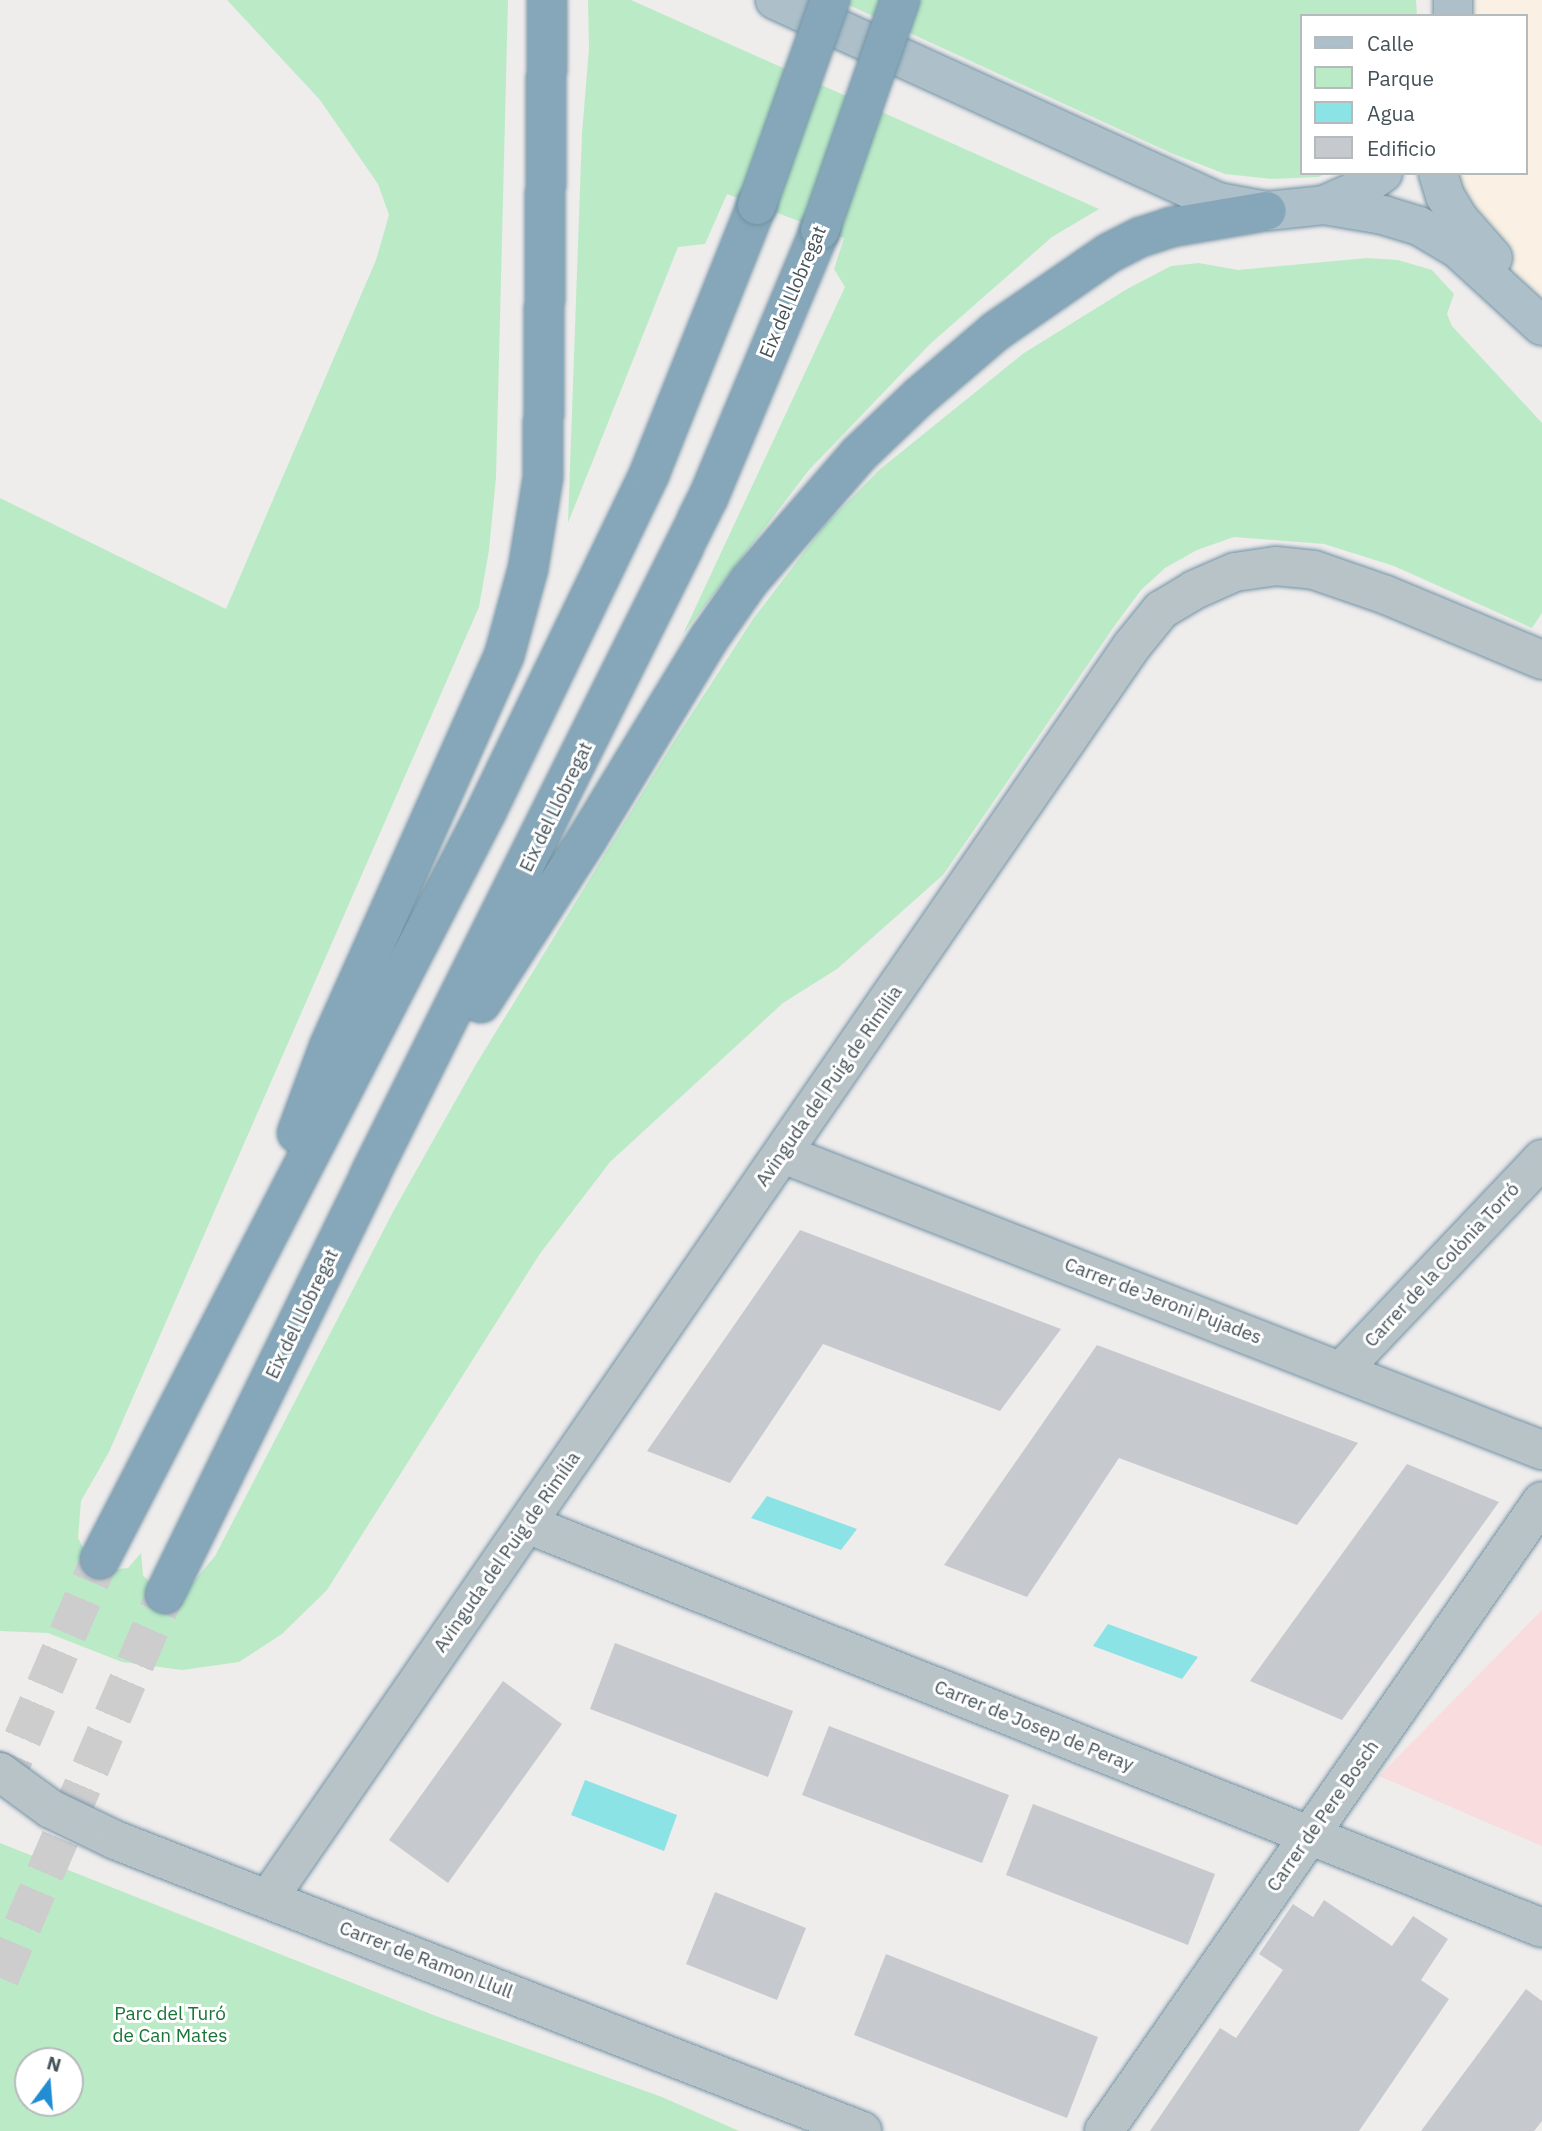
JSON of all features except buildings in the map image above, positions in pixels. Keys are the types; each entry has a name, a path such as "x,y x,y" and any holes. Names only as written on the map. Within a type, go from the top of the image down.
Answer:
{"highway":[{"path":"244,1276 329,1047 504,656 528,569 543,477 547,0"},
{"path":"100,1559 486,812 650,472 757,205 830,0"},
{"name":"Eix del Llobregat","path":"165,1594 370,1175 708,498 820,230 900,0"},
{"path":"370,1175 587,839 710,637 757,571 859,454 920,396 996,331 1109,253 1141,237 1171,227 1267,211"}],"main road":[{"path":"775,0 1184,189 1218,202 1267,211 1324,205 1383,215 1419,226 1458,249 1538,321"},
{"path":"1324,205 1360,189 1380,175"},
{"path":"1439,175 1445,196 1458,218 1490,255 1538,321"}],"street":[{"name":"Avinguda del Puig de Rimília","path":"268,1899 1131,647 1161,610 1194,590 1235,572 1276,566 1314,570 1387,594 1542,660"},
{"name":"Carrer de Jeroni Pujades","path":"783,1154 1542,1450"},
{"name":"Carrer de la Colònia Torró","path":"1342,1370 1542,1159"},
{"name":"Carrer de Pere Bosch","path":"1104,2131 1542,1501"},
{"name":"Carrer de Josep de Peray","path":"527,1524 1542,1928"},
{"name":"Carrer de Ramon Llull","path":"0,1772 51,1809 115,1840 862,2131"}],"shaded area":[{"path":"1471,0 1542,0 1542,326 1439,175 1528,175 1528,14 1468,14"},
{"path":"1542,1610 1542,1846 1379,1776"}],"green space":[{"path":"227,0 508,0 496,478 489,550 479,607 109,1452 81,1501 78,1538 86,1553 109,1570 128,1568 141,1553 143,1575 153,1586 184,1593 215,1556 394,1210 475,1066 676,738 753,619 825,525 879,470 1024,353 1127,289 1171,266 1199,263 1238,270 1367,258 1398,260 1432,270 1454,294 1447,314 1452,326 1542,423 1542,613 1532,628 1394,566 1324,544 1234,537 1197,550 1165,568 1141,590 1113,628 943,875 837,969 783,1003 610,1162 539,1255 327,1590 282,1634 239,1662 182,1670 122,1662 48,1633 0,1631 0,498 226,609 376,260 389,215 378,184 320,100"},
{"path":"588,0 631,0 1099,209 1052,237 930,344 809,470 683,634 845,287 834,269 844,238 727,194 705,244 678,247 568,523 582,133 589,48"},
{"path":"838,0 1416,0 1417,14 1300,14 1300,175 1322,175 1273,179 1225,174 1171,153"},
{"name":"Parc del Turó de Can Mates","path":"0,1843 436,2016 662,2097 739,2131 0,2131"}],"water":[{"path":"767,1496 857,1529 841,1550 751,1518"},
{"path":"1108,1624 1198,1657 1182,1679 1093,1646"},
{"path":"585,1780 677,1815 664,1851 571,1815"}],"tunnel":[{"path":"0,1791 100,1559"},
{"path":"0,1978 165,1594"}]}
